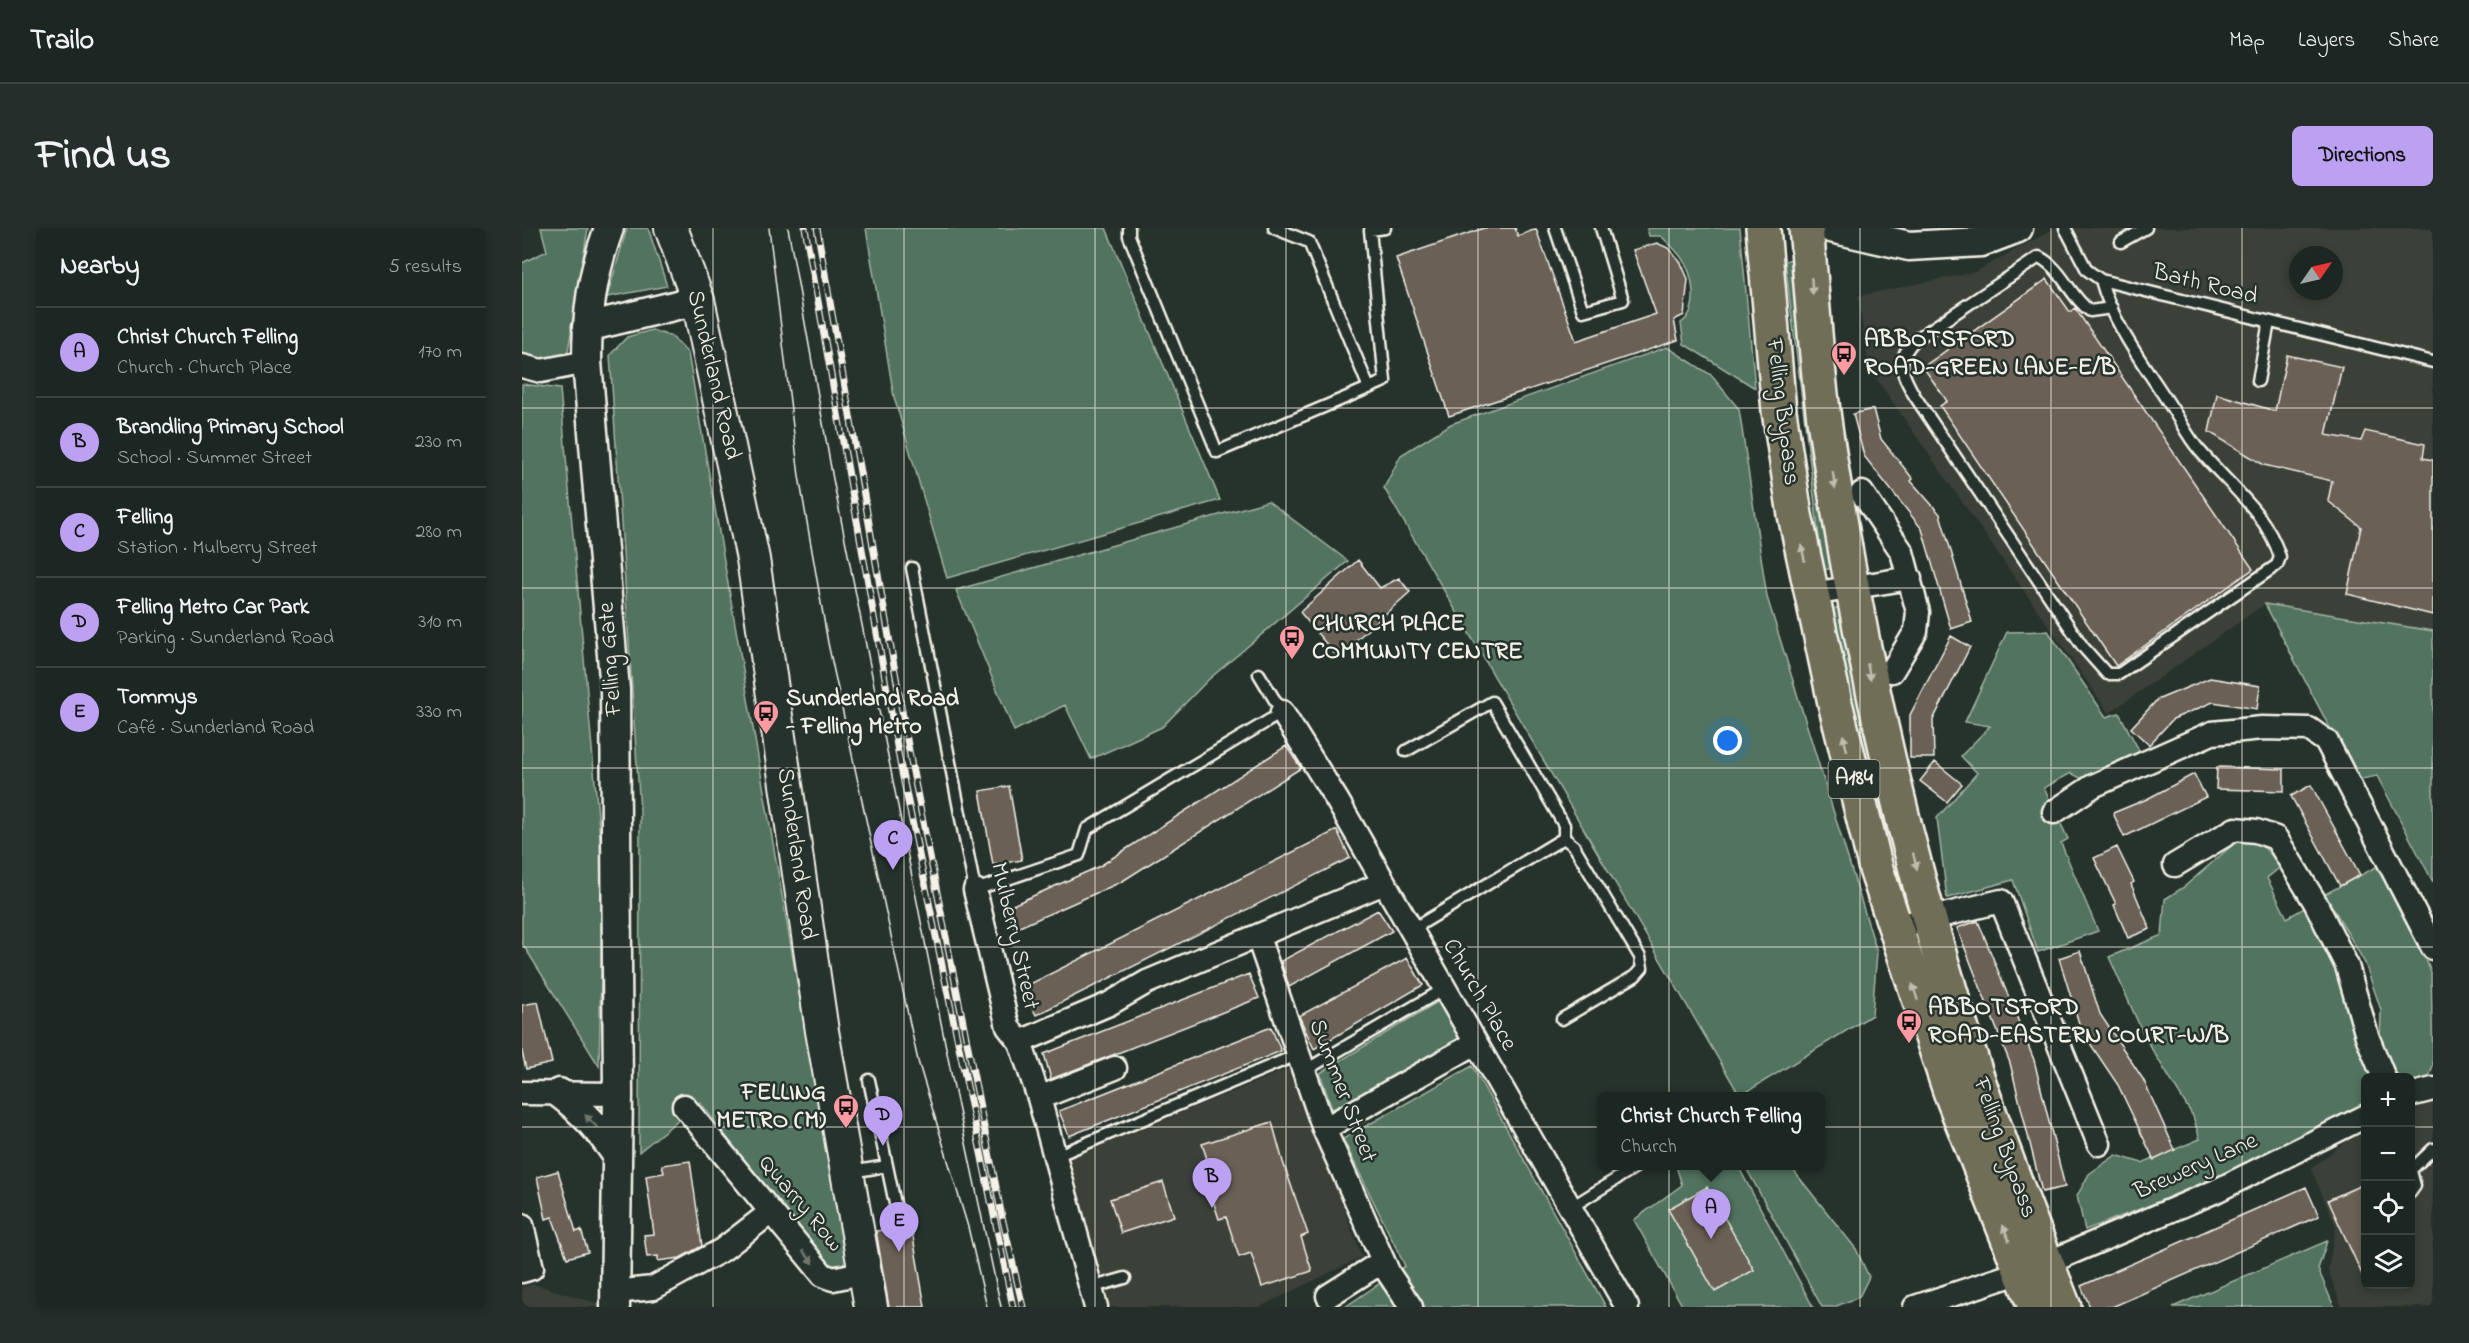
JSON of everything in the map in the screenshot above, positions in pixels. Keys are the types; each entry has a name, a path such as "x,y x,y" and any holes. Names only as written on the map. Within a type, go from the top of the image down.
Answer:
{"highway":[{"name":"Felling Bypass","path":"1763,228 1779,411 1795,515 1876,869 1950,1091 2034,1268 2064,1307"},
{"name":"Felling Bypass","path":"1806,228 1826,436 1851,587 1877,712 1929,917 2034,1268 2035,1307"}],"main road":[{"name":"Sunderland Road","path":"671,228 698,300 753,559 822,1031 871,1307"}],"street":[{"name":"Felling Gate","path":"609,228 594,271 587,327 587,362 615,690 618,1094 615,1300"},
{"path":"1831,228 1909,246 1981,242 2018,228"},
{"path":"587,327 698,300"},
{"path":"522,366 541,370 587,362"},
{"path":"1862,493 1896,541 1906,562 1918,621 1912,641 1892,671"},
{"path":"1812,594 1910,578"},
{"name":"Church Place","path":"1286,712 1627,1307"},
{"path":"2054,812 2093,786 2212,733 2262,728 2309,729 2327,742 2433,948"},
{"path":"2175,865 2235,829 2256,831 2276,838 2315,902 2347,966 2367,1036 2382,1073"},
{"path":"1020,1042 1109,1004 1147,982 1384,883"},
{"name":"Mulberry Street","path":"975,890 1008,1027 1020,1042 1039,1098 1093,1297"},
{"path":"1895,927 1929,917 2001,902 2099,1144"},
{"name":"Summer Street","path":"1258,937 1324,1129 1383,1261 1422,1306"},
{"path":"1324,1129 1476,1043"},
{"path":"1039,1098 1114,1068"},
{"path":"2415,1094 2433,1089"},
{"path":"522,1093 618,1094"},
{"path":"559,1094 580,1109 601,1130 617,1155"},
{"name":"Quarry Row","path":"684,1106 823,1275 832,1279 866,1272"},
{"name":"Brewery Lane","path":"1915,1307 2034,1268 2216,1191 2361,1118"},
{"path":"615,1300 653,1288 722,1250 771,1212"},
{"path":"522,1225 532,1268 522,1271"},
{"path":"1328,1296 1383,1261"}],"lane":[{"path":"1129,228 1129,236 1217,452 1385,381 1370,230 1385,228"},
{"path":"1274,228 1309,242 1369,388"},
{"path":"1555,228 1583,311 1623,300 1601,228"},
{"path":"2065,228 2087,270 2101,280 2112,308 2137,354 2199,450 2250,504 2268,528 2280,557 2277,566 2119,674 2107,674 2083,647 1914,395 1901,370 1905,350 1915,340 2039,257 2058,270 2081,305 2090,311 2112,308"},
{"path":"2121,242 2146,228"},
{"name":"Bath Road","path":"2101,280 2433,362"},
{"path":"2258,381 2270,322"},
{"name":"Mulberry Street","path":"912,567 975,890"},
{"path":"975,890 1079,855 1087,829 1286,712 1259,674"},
{"path":"1406,751 1492,702 1564,825 1564,838"},
{"path":"1411,930 1564,838"},
{"path":"1562,1019 1635,976 1642,968 1640,957 1574,846 1564,838"},
{"path":"1056,1156 1301,1063 1444,988"},
{"path":"869,1080 898,1218"},
{"path":"2415,1165 2433,1149"},
{"path":"848,1172 887,1166"},
{"path":"1570,1208 1631,1170"},
{"path":"1093,1297 1125,1278"}],"shaded area":[{"path":"2055,228 2433,228 2433,631 2265,604 2109,713 1869,368 1858,296 1975,272"},
{"path":"1290,1068 1362,1257 1260,1307 1106,1307 1068,1159"},
{"path":"2433,1073 2433,1307 2342,1307 2328,1270 2336,1226 2311,1169 2361,1129 2361,1289 2415,1289 2415,1087"},
{"path":"534,1284 609,1307 522,1307 522,1287"}],"green space":[{"path":"541,228 588,228 568,351 558,359 543,363 524,360 522,353 522,263 547,251"},
{"path":"627,228 648,228 667,286 607,297"},
{"path":"866,228 1106,228 1220,500 947,578 894,397"},
{"path":"1647,228 1740,228 1755,388 1684,344 1681,323 1691,310 1692,282 1681,257 1661,236 1649,236"},
{"path":"1794,258 1835,568 1823,570 1785,261"},
{"path":"652,330 672,337 688,353 846,1264 825,1266 700,1102 639,1152 640,811 610,355 627,337"},
{"path":"1667,347 1711,375 1739,409 1767,597 1877,952 1872,1015 1747,1092 1738,1092 1384,488 1401,455 1451,424"},
{"path":"522,384 560,389 603,872 599,1066 522,943"},
{"path":"1268,501 1348,561 1208,680 1162,727 1091,759 1065,705 1014,731 956,590"},
{"path":"2265,604 2433,631 2433,882 2377,776 2357,780"},
{"path":"1842,607 1894,833 1881,836 1832,609"},
{"path":"2048,631 2106,717 2119,713 2141,754 2086,781 2071,773 2044,788 2068,839 2061,843 2098,931 2038,952 2013,880 1947,898 1937,818 1977,773 1961,756 1990,726 1965,722 2007,632"},
{"path":"2256,841 2283,865 2267,878 2287,918 2306,907 2340,980 2372,1073 2361,1073 2361,1106 2213,1181 2085,1230 2077,1196 2089,1174 2116,1155 2142,1163 2200,1139 2193,1116 2145,1038 2109,957 2162,935 2165,899 2184,887 2236,842"},
{"path":"2380,865 2415,929 2431,973 2433,1065 2427,1084 2415,1081 2415,1073 2396,1073 2380,1045 2381,1010 2365,963 2325,894"},
{"path":"1439,1001 1460,1040 1333,1112 1320,1073"},
{"path":"1472,1066 1606,1307 1345,1307 1405,1266 1343,1139"},
{"path":"1677,1170 1740,1170 1813,1307 1683,1307 1634,1220 1682,1185"},
{"path":"1747,1170 1793,1170 1856,1249 1869,1277 1859,1297 1834,1307 1822,1307"},
{"path":"2327,1241 2318,1269 2334,1307 2173,1307"}],"building":[{"path":"1484,228 1515,228 1518,236 1536,229 1576,341 1656,314 1633,250 1657,243 1668,248 1681,263 1688,279 1684,315 1674,320 1678,340 1449,416 1396,258"},
{"path":"2047,279 2070,312 2075,308 2253,569 2116,666 1940,406 1947,401 1923,367"},
{"path":"2287,355 2342,367 2326,435 2361,441 2365,431 2425,444 2423,458 2433,460 2433,615 2347,594 2361,527 2328,501 2332,481 2264,465 2209,432 2217,394 2275,411"},
{"path":"1873,409 1881,439 1913,479 1911,481 1940,514 1972,622 1951,629 1922,529 1864,456 1853,414"},
{"path":"1358,560 1380,588 1399,578 1410,592 1337,657 1300,612"},
{"path":"1951,636 1970,647 1933,720 1934,758 1910,758 1910,715"},
{"path":"2210,678 2260,686 2257,709 2213,702 2173,719 2149,745 2131,728 2157,700"},
{"path":"1286,746 1301,768 1121,882 1015,929 1006,908 1100,866"},
{"path":"1935,762 1962,784 1947,802 1920,781"},
{"path":"2217,767 2284,769 2284,791 2216,789"},
{"path":"2194,774 2206,797 2124,837 2113,813 2147,799"},
{"path":"2311,785 2360,875 2340,886 2291,796"},
{"path":"1009,786 1022,860 993,865 980,791"},
{"path":"1337,830 1350,858 1036,1015 1022,988"},
{"path":"2117,847 2134,882 2131,884 2150,929 2128,938 2114,905 2116,904 2094,858"},
{"path":"1378,910 1392,931 1289,987 1281,961"},
{"path":"1978,921 2034,1060 2065,1187 2042,1192 2010,1063 1957,928"},
{"path":"2080,951 2100,1014 2143,1079 2175,1150 2154,1160 2118,1085 2081,1030 2059,958"},
{"path":"1407,958 1423,985 1314,1049 1299,1016"},
{"path":"1249,974 1259,998 1051,1079 1044,1054"},
{"path":"538,1002 552,1063 526,1069 522,1052 522,1005"},
{"path":"1271,1027 1281,1051 1069,1136 1059,1111"},
{"path":"1272,1122 1308,1234 1301,1237 1312,1271 1262,1287 1251,1253 1239,1257 1226,1217 1219,1219 1208,1185 1215,1183 1202,1144"},
{"path":"690,1161 702,1246 680,1258 658,1261 658,1256 647,1257 644,1235 654,1234 646,1176 664,1173 662,1165"},
{"path":"558,1171 576,1232 581,1230 588,1252 567,1258 552,1217 546,1219 537,1177"},
{"path":"1163,1182 1174,1216 1121,1233 1110,1199"},
{"path":"2361,1185 2361,1272 2328,1200"},
{"path":"1707,1187 1754,1270 1715,1292 1668,1209"},
{"path":"2306,1187 2319,1216 2112,1307 2090,1307 2081,1286"},
{"path":"911,1225 925,1307 889,1307 876,1231"}],"tram line":[{"path":"769,228 799,476 828,643 918,1061 968,1227 987,1307"},
{"path":"788,228 833,479 952,1078 1001,1307"}],"railway":[{"path":"805,228 900,763 1013,1307"},
{"path":"817,228 911,762 1002,1217 1023,1307"}],"place":[{"name":"ABBOTSFORD ROAD-GREEN LANE-E/B","path":"1844,377"},
{"name":"CHURCH PLACE COMMUNITY CENTRE","path":"1292,661"},
{"name":"Sunderland Road - Felling Metro","path":"766,736"},
{"name":"Felling","path":"893,870"},
{"name":"ABBOTSFORD ROAD-EASTERN COURT-W/B","path":"1909,1045"},
{"name":"FELLING METRO (M)","path":"846,1130"},
{"name":"Felling Metro Car Park","path":"883,1146"},
{"name":"Brandling Primary School","path":"1212,1208"},
{"name":"Christ Church Felling","path":"1711,1239"},
{"name":"Tommys","path":"899,1252"}]}
